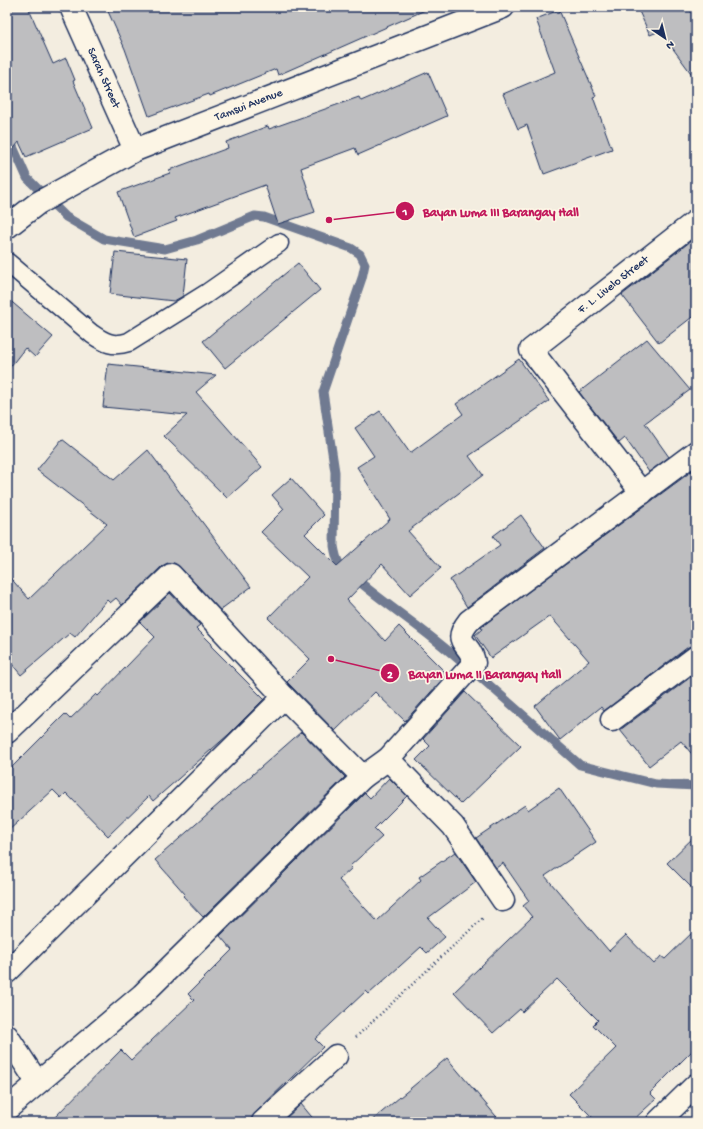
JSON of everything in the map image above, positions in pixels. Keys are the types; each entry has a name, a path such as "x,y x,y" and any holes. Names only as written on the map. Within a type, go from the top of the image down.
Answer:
{"street":[{"name":"Sarah Street","path":"71,7 135,150"},
{"name":"Tamsui Avenue","path":"7,227 38,203 135,150 503,7"},
{"name":"F. L. Livelo Street","path":"642,493 531,350 696,221"},
{"path":"7,1109 37,1082 142,995 364,777 388,759 474,663 473,656 462,641 462,631 469,621 696,452"},
{"path":"7,732 171,575 284,697 364,777"},
{"path":"612,720 696,657"},
{"path":"7,972 284,697"},
{"path":"388,759 453,826 503,900"},
{"path":"7,1036 37,1082"},
{"path":"263,1122 336,1056"},
{"path":"658,1122 696,1085"}],"lane":[{"path":"7,262 92,334 106,343 118,345 129,342 180,310 279,243"}],"path":[{"path":"336,1056 503,900"}],"building":[{"path":"7,7 28,7 53,64 66,58 75,80 73,81 93,128 26,157 19,142 7,157"},
{"path":"106,7 432,7 278,75 276,69 210,96 209,94 149,116 125,49"},
{"path":"637,7 696,7 696,15 694,16 696,22 696,80 660,31 650,35"},
{"path":"559,10 596,96 593,97 612,149 544,174 527,125 518,129 503,94 555,72 536,19"},
{"path":"428,72 447,116 358,155 355,148 301,168 315,212 278,224 265,185 175,218 177,221 134,237 118,192 170,173 169,170 228,148 226,142 268,126 269,129 359,97 361,101"},
{"path":"696,237 696,314 659,343 622,295"},
{"path":"115,252 187,259 183,296 174,301 110,294"},
{"path":"298,263 320,290 225,368 203,341"},
{"path":"7,298 53,337 35,357 25,348 7,371"},
{"path":"647,339 690,390 645,423 669,457 649,472 625,438 619,443 579,392"},
{"path":"519,359 549,401 469,456 483,475 408,531 441,568 410,595 382,564 347,600 385,641 399,626 447,674 405,721 375,692 335,731 287,682 310,659 268,618 308,577 261,532 284,509 272,495 291,478 324,515 305,534 337,566 390,519 357,467 374,456 355,428 380,411 410,453 463,414 456,404"},
{"path":"108,364 216,375 196,392 262,467 227,498 164,436 187,415 103,407"},
{"path":"62,439 114,480 148,450 251,587 220,610 180,567 174,563 168,563 162,566 122,605 116,598 110,603 107,600 75,637 70,633 21,675 7,658 7,574 29,599 107,524 37,470"},
{"path":"696,468 696,645 688,647 604,711 601,707 560,740 535,706 589,661 550,616 491,658 475,635 482,629 481,627"},
{"path":"521,515 545,548 467,607 450,580 500,545 493,536"},
{"path":"170,593 200,625 196,628 212,644 211,646 264,699 228,735 153,801 149,796 108,836 66,793 61,798 53,790 7,832 7,772 65,714 70,719 96,694 98,696 155,637 140,622"},
{"path":"696,673 696,759 681,741 649,766 620,730"},
{"path":"465,692 521,746 461,804 416,760 430,746 423,739"},
{"path":"301,732 345,777 203,917 183,896 185,894 155,860"},
{"path":"389,778 407,796 374,829 382,837 350,866 352,868 339,880 377,921 421,880 419,877 455,852 476,882 428,918 445,937 427,953 421,947 369,994 366,991 315,1039 323,1047 255,1113 251,1122 50,1122 121,1050 131,1060 194,1000 188,994 232,950 220,936 365,793 370,798"},
{"path":"559,788 596,842 545,876 609,951 626,935 654,964 661,956 665,959 696,929 696,1047 650,1093 656,1099 631,1122 597,1122 569,1094 616,1048 593,1025 598,1020 557,979 522,1012 520,1009 493,1033 454,992 532,917 523,906 529,901 503,863 496,868 476,838 525,805 528,810"},
{"path":"696,835 696,892 667,863"},
{"path":"447,1058 501,1122 370,1122"},
{"path":"301,1104 316,1122 282,1122"}],"waterway":[{"path":"7,133 27,178 66,217 104,239 165,249 197,240 255,216 264,217 351,248 360,254 365,264 362,278 323,392 335,472 334,546 336,555 339,563 349,573 378,597 437,641 459,660"},
{"path":"479,676 580,765 656,784 696,786"}],"place":[{"name":"Bayan Luma III Barangay Hall","path":"329,220"},
{"name":"Bayan Luma II Barangay Hall","path":"331,659"}]}
